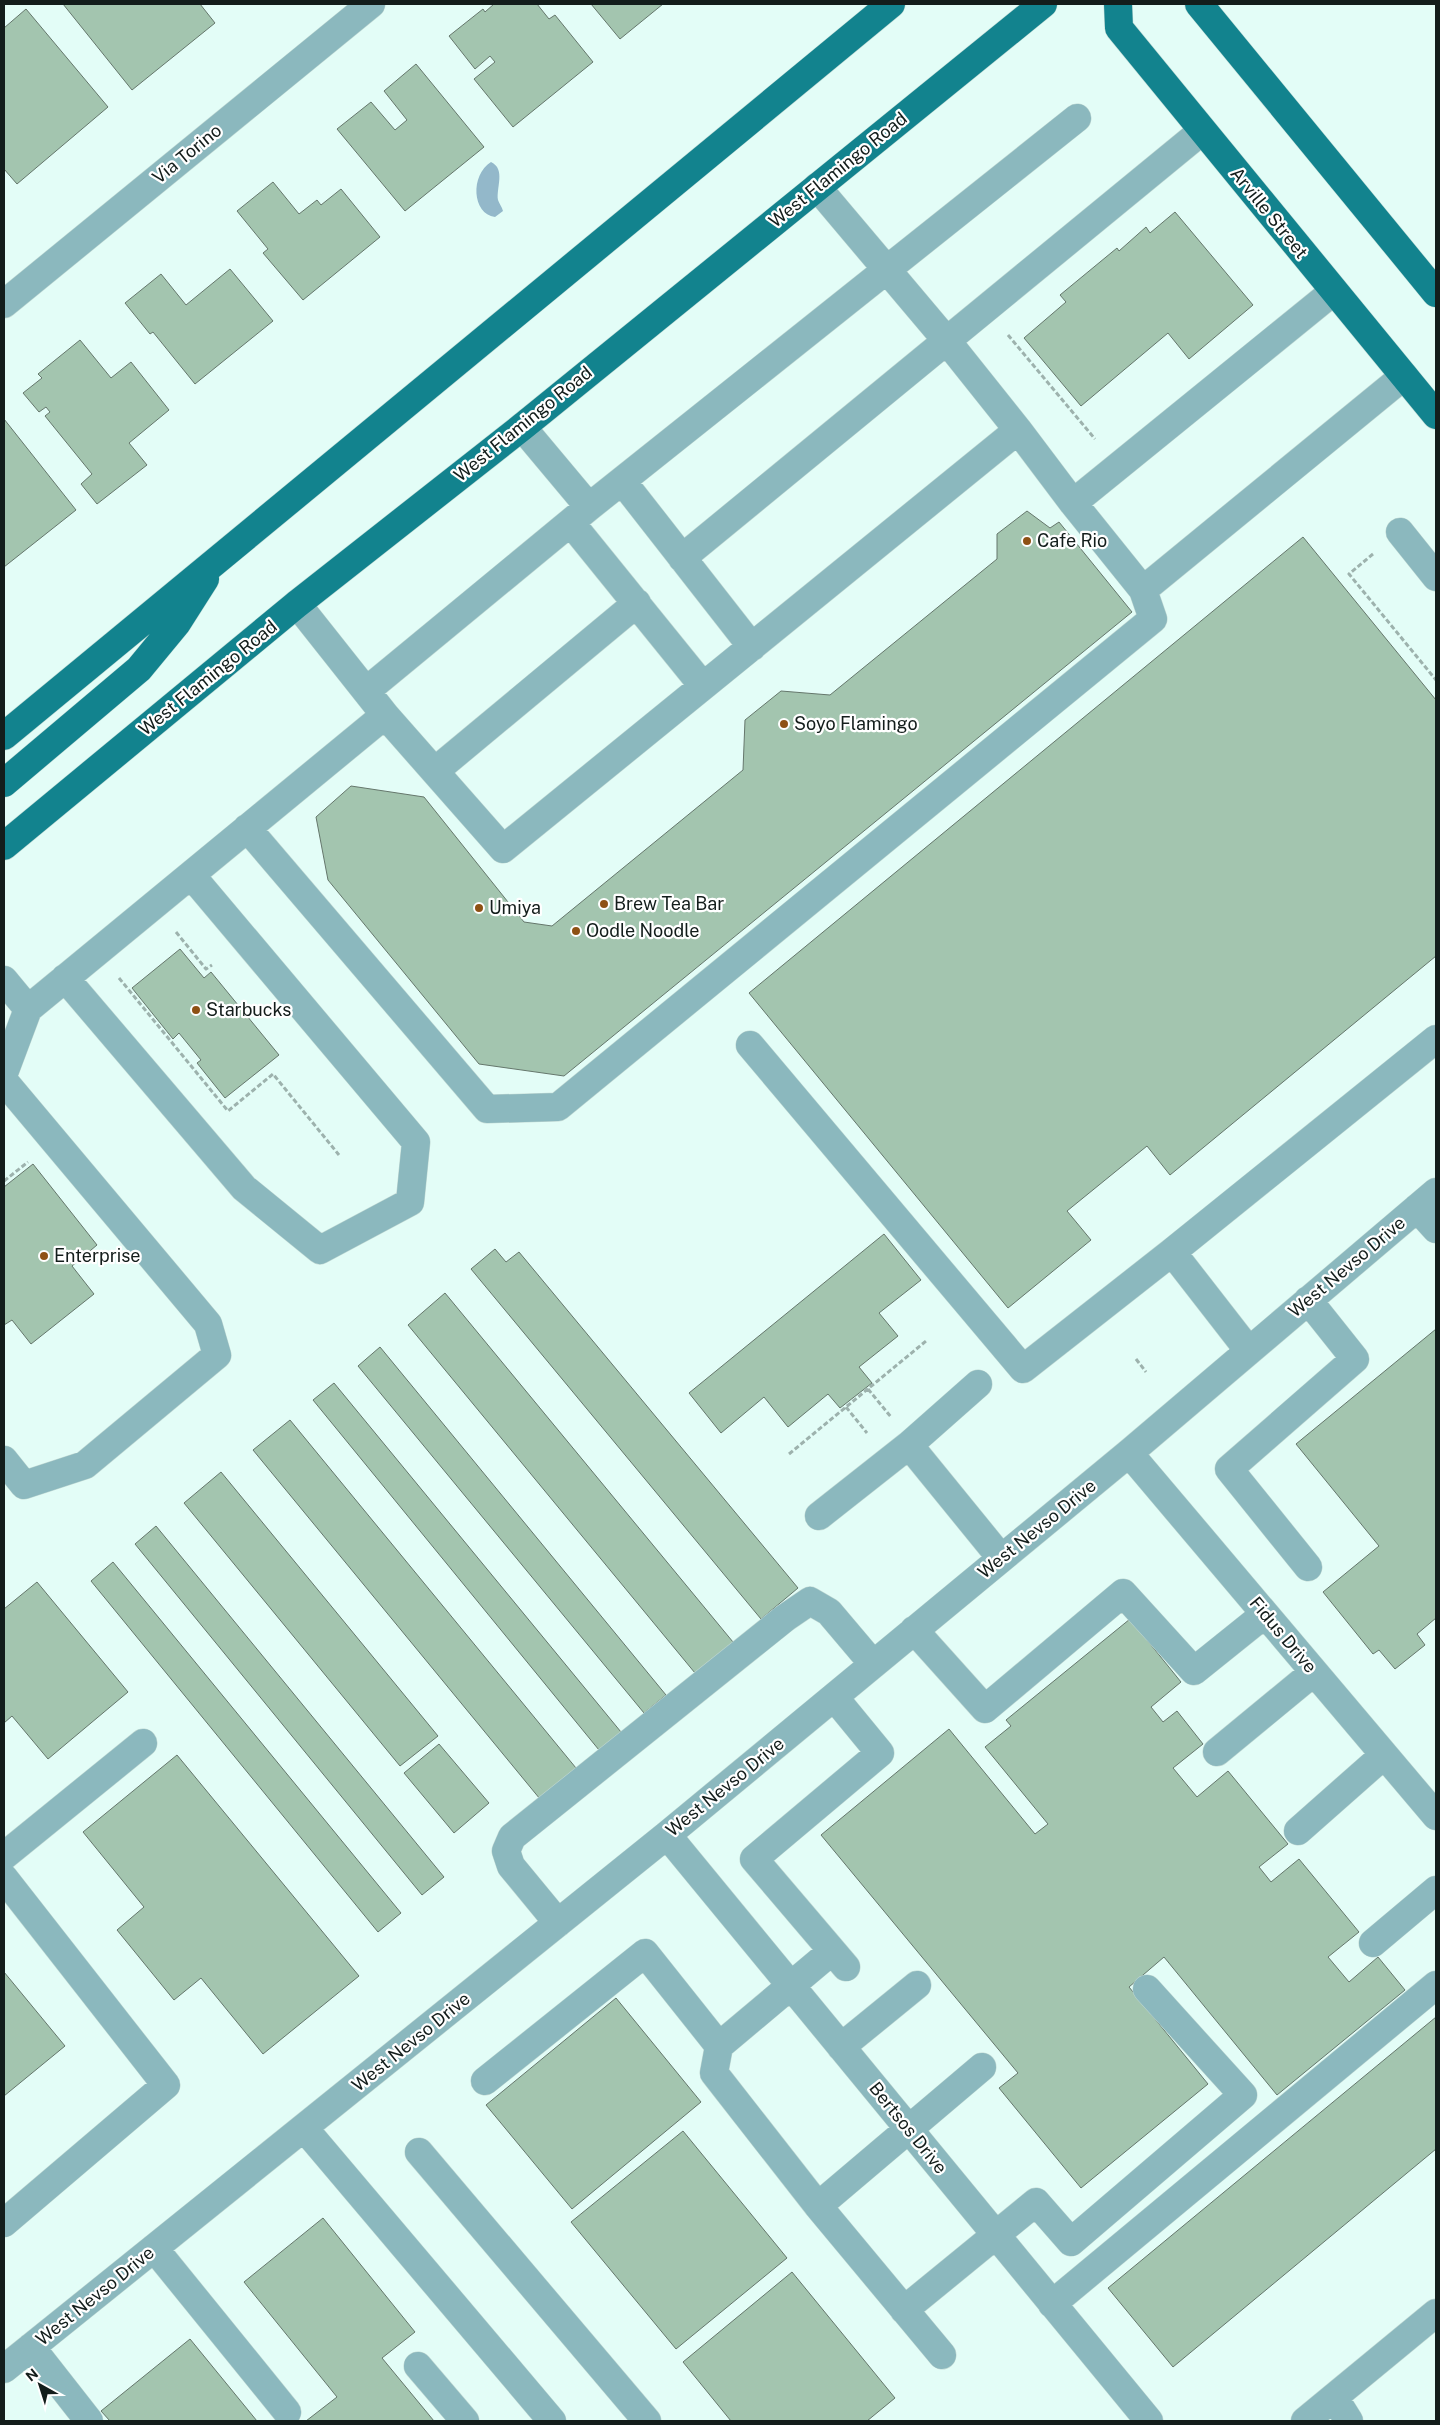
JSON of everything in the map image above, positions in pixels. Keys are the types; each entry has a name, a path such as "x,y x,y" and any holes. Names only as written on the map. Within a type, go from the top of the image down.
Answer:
{"main road":[{"path":"4,736 891,4"},
{"name":"West Flamingo Road","path":"4,846 297,604 522,427 1043,4"},
{"name":"Arville Street","path":"1118,4 1118,28 1436,415"},
{"path":"1199,4 1436,293"},
{"path":"4,783 139,669 177,623 220,557"}],"street":[{"name":"Via Torino","path":"4,304 371,4"},
{"path":"366,691 580,515 1077,118"},
{"path":"682,558 1202,131"},
{"path":"247,828 487,1109 558,1107 1153,619 1143,590 947,341 817,187"},
{"path":"1073,503 1334,291"},
{"path":"1143,590 1404,376"},
{"path":"522,427 637,603 703,686"},
{"path":"297,604 385,715 503,849 1018,430"},
{"path":"623,482 752,647"},
{"path":"1400,532 1436,576"},
{"path":"435,771 637,603"},
{"path":"4,1073 28,1009 385,715"},
{"path":"65,978 244,1188 320,1250 410,1202 416,1142 191,875"},
{"path":"4,980 28,1009"},
{"path":"750,1045 1023,1369 1172,1252 1436,1039"},
{"path":"4,1081 208,1324 217,1355 85,1464 24,1485 4,1460"},
{"path":"1426,1200 1436,1229"},
{"name":"West Nevso Drive","path":"4,2369 667,1835 1129,1453 1426,1200"},
{"path":"1172,1252 1249,1351"},
{"path":"1308,1300 1356,1359 1229,1469 1308,1567"},
{"path":"819,1516 909,1445 978,1384"},
{"path":"909,1445 1001,1558"},
{"name":"Fidus Drive","path":"1129,1453 1436,1816"},
{"path":"914,1630 985,1709 1123,1592 1194,1671 1265,1614"},
{"path":"558,1923 511,1866 506,1851 512,1837 785,1618 810,1601 829,1612 873,1664"},
{"path":"1217,1752 1314,1672"},
{"path":"834,1697 880,1753 754,1859 839,1959 791,1986 719,2046 714,2073 818,2206 942,2355"},
{"path":"4,1856 143,1743"},
{"path":"1298,1830 1384,1755"},
{"name":"Bertsos Drive","path":"667,1835 1149,2421"},
{"path":"4,1878 166,2085 4,2223"},
{"path":"1373,1943 1436,1890"},
{"path":"485,2081 645,1953 719,2046"},
{"path":"841,2047 917,1985"},
{"path":"1052,2304 1436,1985"},
{"path":"904,2310 1036,2202 1071,2242 1243,2095 1147,1989"},
{"path":"818,2206 982,2067"},
{"path":"304,2128 552,2421"},
{"path":"419,2152 647,2421"},
{"path":"154,2248 287,2412"},
{"path":"1305,2421 1436,2313"},
{"path":"31,2347 89,2421"},
{"path":"418,2366 465,2421"},
{"path":"1334,2397 1349,2421"}],"path":[{"path":"1003,329 1096,441 1104,434"},
{"path":"1400,532 1349,574 1436,680"},
{"path":"171,926 206,969 212,965"},
{"path":"113,971 228,1111 273,1074 339,1155"},
{"path":"4,1181 32,1158"},
{"path":"789,1454 926,1342"},
{"path":"1136,1359 1146,1372"}],"water":[{"path":"491,162 498,169 498,200 503,211 495,217 487,214 482,209 478,202 477,193 477,184 480,176 484,168"}],"building":[{"path":"63,4 200,4 215,23 132,90"},
{"path":"494,4 537,4 549,19 555,15 593,62 513,127 474,79 495,62 490,56 475,69 449,36 483,9 485,12"},
{"path":"591,4 663,4 620,39"},
{"path":"26,9 108,107 17,184 4,169 4,28"},
{"path":"416,64 484,147 405,211 337,129 371,102 395,130 407,120 384,91"},
{"path":"273,182 299,214 317,200 321,205 341,189 380,237 303,300 263,253 268,249 237,211"},
{"path":"1175,212 1253,305 1189,359 1168,333 1081,406 1024,338 1066,302 1060,295 1117,248 1119,251 1146,227 1150,233"},
{"path":"230,269 273,321 195,384 153,332 150,334 125,303 161,274 186,305"},
{"path":"80,340 111,378 131,362 169,410 129,443 147,465 97,504 81,484 92,474 45,416 50,412 46,407 39,412 23,393 42,378 38,374"},
{"path":"4,419 76,510 4,567"},
{"path":"1027,511 1050,528 1059,522 1132,612 564,1076 479,1064 328,880 316,817 351,786 424,797 524,922 552,926 743,770 745,720 781,691 830,695 997,559 997,534"},
{"path":"1303,537 1436,700 1436,956 1170,1175 1147,1146 1067,1211 1091,1240 1008,1308 749,993"},
{"name":"Starbucks","path":"180,949 204,978 211,972 279,1055 225,1098 197,1063 201,1060 179,1033 173,1039 132,988"},
{"name":"Enterprise","path":"33,1164 97,1245 72,1266 94,1294 31,1344 12,1320 4,1325 4,1187"},
{"path":"884,1234 921,1280 879,1313 898,1336 859,1367 872,1383 840,1408 828,1394 788,1427 764,1397 721,1433 689,1393"},
{"path":"495,1249 506,1262 519,1252 798,1588 761,1619 471,1269"},
{"path":"445,1293 733,1642 695,1673 408,1325"},
{"path":"1436,1329 1436,1618 1417,1634 1425,1645 1395,1669 1379,1650 1373,1654 1323,1592 1379,1546 1296,1444"},
{"path":"380,1347 666,1695 644,1713 358,1366"},
{"path":"334,1383 621,1732 599,1750 313,1400"},
{"path":"290,1420 576,1768 540,1799 253,1450"},
{"path":"221,1472 438,1736 400,1766 184,1503"},
{"path":"156,1526 444,1877 422,1895 135,1544"},
{"path":"113,1562 401,1913 378,1932 91,1581"},
{"path":"37,1582 128,1692 48,1759 12,1716 4,1723 4,1609"},
{"path":"1130,1619 1181,1682 1151,1707 1163,1722 1177,1711 1203,1744 1173,1768 1197,1797 1228,1771 1288,1844 1259,1867 1271,1882 1299,1859 1359,1932 1328,1957 1349,1982 1378,1957 1405,1990 1277,2095 1164,1957 1129,1987 1208,2084 1081,2188 999,2088 1018,2073 821,1835 949,1729 1035,1834 1048,1824 985,1747 1011,1726 1006,1720"},
{"path":"439,1744 489,1803 454,1833 404,1773"},
{"path":"177,1755 359,1976 263,2054 201,1978 174,2000 117,1930 144,1907 83,1832"},
{"path":"4,1972 65,2046 4,2096"},
{"path":"616,1998 701,2102 572,2209 486,2105"},
{"path":"1436,2017 1436,2149 1173,2367 1108,2288"},
{"path":"683,2131 787,2258 676,2349 571,2222"},
{"path":"323,2218 415,2332 382,2358 434,2421 306,2421 337,2397 244,2282"},
{"path":"792,2272 895,2398 867,2421 731,2421 683,2362"},
{"path":"190,2339 257,2421 110,2421 101,2411"}],"place":[{"name":"Cafe Rio","path":"1027,541"},
{"name":"Soyo Flamingo","path":"784,724"},
{"name":"Brew Tea Bar","path":"604,904"},
{"name":"Umiya","path":"479,908"},
{"name":"Oodle Noodle","path":"576,931"},
{"name":"Starbucks","path":"196,1010"},
{"name":"Enterprise","path":"44,1256"}]}
